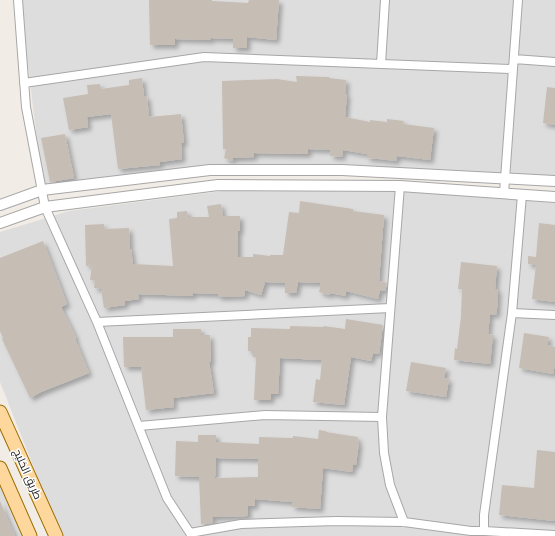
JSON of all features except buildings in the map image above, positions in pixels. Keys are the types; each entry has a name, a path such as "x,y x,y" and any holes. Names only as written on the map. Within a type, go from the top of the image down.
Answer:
{"main road":[{"name":"طريق الخليج","path":"0,412 56,536"},
{"path":"0,468 30,536"}],"street":[{"path":"18,0 26,107 45,207 97,322 167,498 191,534 241,524 336,521 404,522 471,534 484,531 555,535"},
{"path":"381,64 385,0"},
{"path":"504,193 518,0"},
{"path":"24,83 204,57 513,69"},
{"path":"514,59 555,62"},
{"path":"0,205 42,190 210,170 342,170 555,180"},
{"path":"0,223 45,207 218,185 400,186 555,197"},
{"path":"400,186 382,417 384,453 390,485 404,522"},
{"path":"484,531 484,515 512,313 522,195"},
{"path":"97,322 390,308"},
{"path":"512,313 555,315"},
{"path":"139,426 265,415 382,417"}],"shaded area":[{"path":"21,0 555,0 555,179 234,164 190,167 43,188"},
{"path":"230,190 416,192 555,203 555,536 61,536 0,382 0,232 69,211"},
{"path":"0,483 22,536 0,536"}]}
